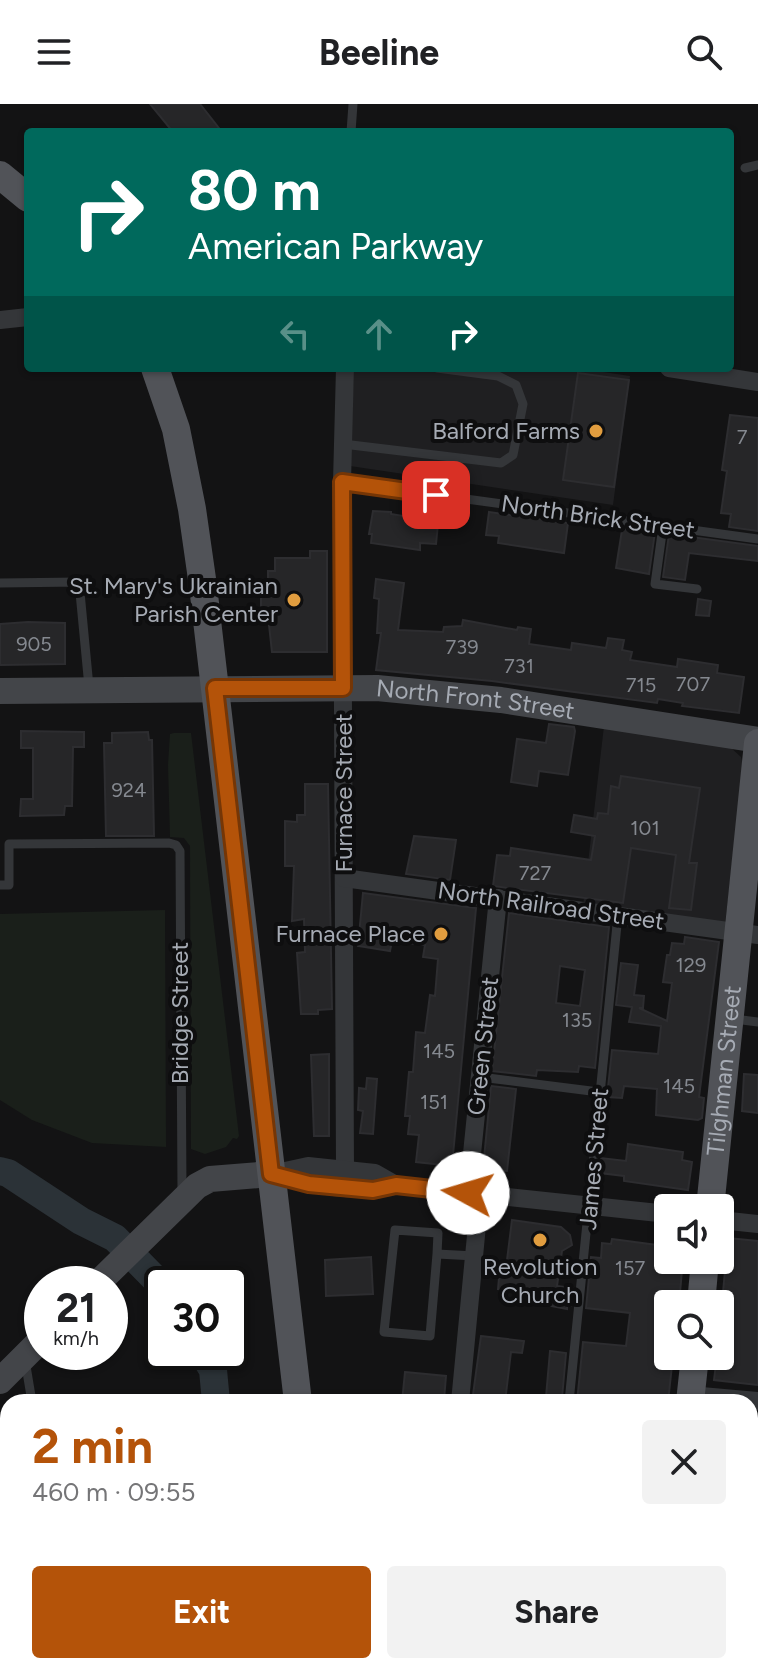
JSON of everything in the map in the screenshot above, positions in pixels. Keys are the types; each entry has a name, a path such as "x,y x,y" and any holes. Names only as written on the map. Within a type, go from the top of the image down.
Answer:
{"main road":[{"path":"0,175 24,195"},
{"path":"156,372 176,429 203,586 297,1394"},
{"name":"Tilghman Street","path":"713,1194 744,1020 758,742"},
{"path":"690,1394 693,1370"}],"street":[{"path":"0,320 24,317"},
{"name":"Furnace Street","path":"345,372 342,482 345,1170"},
{"path":"694,372 758,382"},
{"name":"North Front Street","path":"0,691 377,688 501,700 758,742"},
{"name":"North Railroad Street","path":"344,878 749,934"},
{"name":"Green Street","path":"461,1394 475,1256 474,1194 480,1077 498,898"},
{"path":"115,1266 174,1207 197,1186 210,1179 271,1174 308,1166 375,1173 396,1185"},
{"path":"271,1174 309,1184 373,1190 396,1185 654,1213"},
{"path":"734,1221 758,1224"},
{"path":"0,1381 24,1357"}],"lane":[{"path":"351,128 353,104"},
{"path":"745,168 758,165"},
{"path":"343,444 501,463 513,455 523,404 516,385 498,376 468,372"},
{"name":"North Brick Street","path":"342,482 758,539"},
{"path":"663,526 655,584 697,589"},
{"path":"0,583 79,582 89,690"},
{"name":"Bridge Street","path":"0,885 9,885 9,844 176,845 182,860 179,1146 174,1207"},
{"name":"James Street","path":"570,1394 618,915"},
{"path":"480,1077 599,1092"},
{"path":"395,1230 438,1233 437,1254 430,1336 384,1332 395,1230"},
{"path":"437,1254 475,1256"},
{"path":"32,1394 33,1370"}],"shaded area":[{"path":"354,372 604,372 630,376 613,505 350,466"},
{"path":"604,726 731,748 741,757 743,765 725,925 583,906"},
{"path":"191,733 239,1136 226,1147 205,1154 191,1149 190,846 184,838 170,837 168,765 170,734"},
{"path":"165,910 166,1147 92,1143 32,1120 0,1100 0,914"}],"building":[{"path":"150,104 200,104 219,128 170,128"},
{"name":"Balford Farms","path":"578,373 629,380 614,487 563,480"},
{"path":"730,415 758,418 758,531 729,527 731,514 721,513 727,471 722,470"},
{"path":"417,505 456,508 454,526 438,524 436,544 420,543 420,550 371,543 372,534 369,534 373,511 415,518"},
{"path":"489,512 568,523 564,553 498,543 499,536 486,535"},
{"path":"622,530 655,532 649,574 616,568"},
{"path":"669,534 758,546 758,561 689,553 685,580 663,577"},
{"name":"St. Mary's Ukrainian Parish Center","path":"310,551 327,551 327,652 272,652 268,616 261,616 261,584 268,584 268,571 275,571 275,558 310,558"},
{"path":"376,579 404,583 398,630 443,632 444,627 462,626 463,620 517,630 518,627 531,629 529,644 571,650 572,643 606,648 608,638 624,640 622,650 632,652 630,660 677,667 678,659 718,665 717,673 744,677 739,713 682,706 683,703 658,699 657,703 492,681 376,670 381,633 377,633 379,599 374,598"},
{"path":"698,599 711,601 709,616 696,615"},
{"path":"65,623 65,664 0,665 0,624"},
{"path":"549,724 574,727 568,775 539,771 537,786 511,782 517,739 546,743"},
{"path":"21,731 84,732 84,747 73,747 72,806 65,806 64,815 20,816 21,799 33,799 33,748 21,748"},
{"path":"148,732 149,740 152,740 154,836 106,836 104,743 112,743 112,733"},
{"path":"621,776 700,788 689,863 697,863 691,910 669,908 676,855 631,848 623,903 493,886 497,855 510,856 511,848 591,860 595,836 571,832 574,815 597,819 598,813 608,814 611,786 619,788"},
{"path":"305,784 328,784 332,1009 318,1010 318,1014 301,1014 297,953 305,952 304,919 292,921 294,866 285,866 285,821 297,822 297,815 305,815"},
{"path":"414,836 456,840 450,880 406,874"},
{"path":"363,893 476,908 452,1166 416,1162 419,1135 408,1134 410,1116 405,1116 416,1032 425,1033 430,995 435,996 438,959 423,957 425,945 392,941 390,951 358,946"},
{"path":"509,913 609,927 595,1068 579,1066 578,1072 537,1070 536,1076 492,1071","holes":["560,966 585,970 580,1006 556,1003"]},
{"path":"685,937 719,942 699,1097 704,1098 702,1118 698,1120 656,1115 657,1089 624,1086 622,1098 607,1097 612,1050 658,1054 661,1026 629,1022 632,1007 616,1005 621,963 638,965 634,995 644,996 643,1008 639,1008 667,1021 672,983 663,982 667,955 670,955 672,943 684,944"},
{"path":"329,1054 329,1136 314,1136 311,1055"},
{"path":"744,1074 758,1075 758,1113 742,1111"},
{"path":"367,1078 377,1079 373,1134 360,1133 363,1111 358,1110 359,1088 366,1089"},
{"path":"491,1086 516,1089 507,1171 483,1169"},
{"path":"628,1144 683,1152 682,1160 692,1162 688,1190 624,1181 624,1176 600,1173 601,1158 626,1161"},
{"path":"512,1220 561,1227 570,1235 572,1245 562,1251 557,1286 573,1288 571,1306 567,1309 545,1303 547,1294 498,1289 500,1267 506,1268"},
{"path":"612,1239 654,1245 654,1274 682,1274 680,1290 654,1290 654,1370 671,1370 669,1394 578,1394 583,1342 626,1346 630,1313 586,1308 591,1257 601,1258 602,1243 611,1244"},
{"path":"734,1239 758,1241 758,1385 714,1380 715,1370 734,1370 734,1290 723,1290 725,1274 734,1274"},
{"path":"371,1257 373,1294 326,1296 325,1260"},
{"path":"481,1336 524,1341 522,1353 511,1352 506,1394 473,1394"},
{"path":"550,1351 566,1353 562,1394 546,1394"},
{"path":"405,1372 446,1376 444,1394 403,1394"}],"waterway":[{"path":"0,1171 8,1173 81,1221 115,1238 144,1268"},
{"path":"213,1370 215,1394"}],"place":[{"name":"Balford Farms","path":"596,431"},
{"name":"St. Mary's Ukrainian Parish Center","path":"294,600"},
{"name":"Furnace Place","path":"441,934"},
{"name":"Revolution Church","path":"540,1240"}],"route":[{"path":"436,495 342,482 343,688 215,688 271,1174 309,1184 373,1190 396,1185 468,1193"}]}
